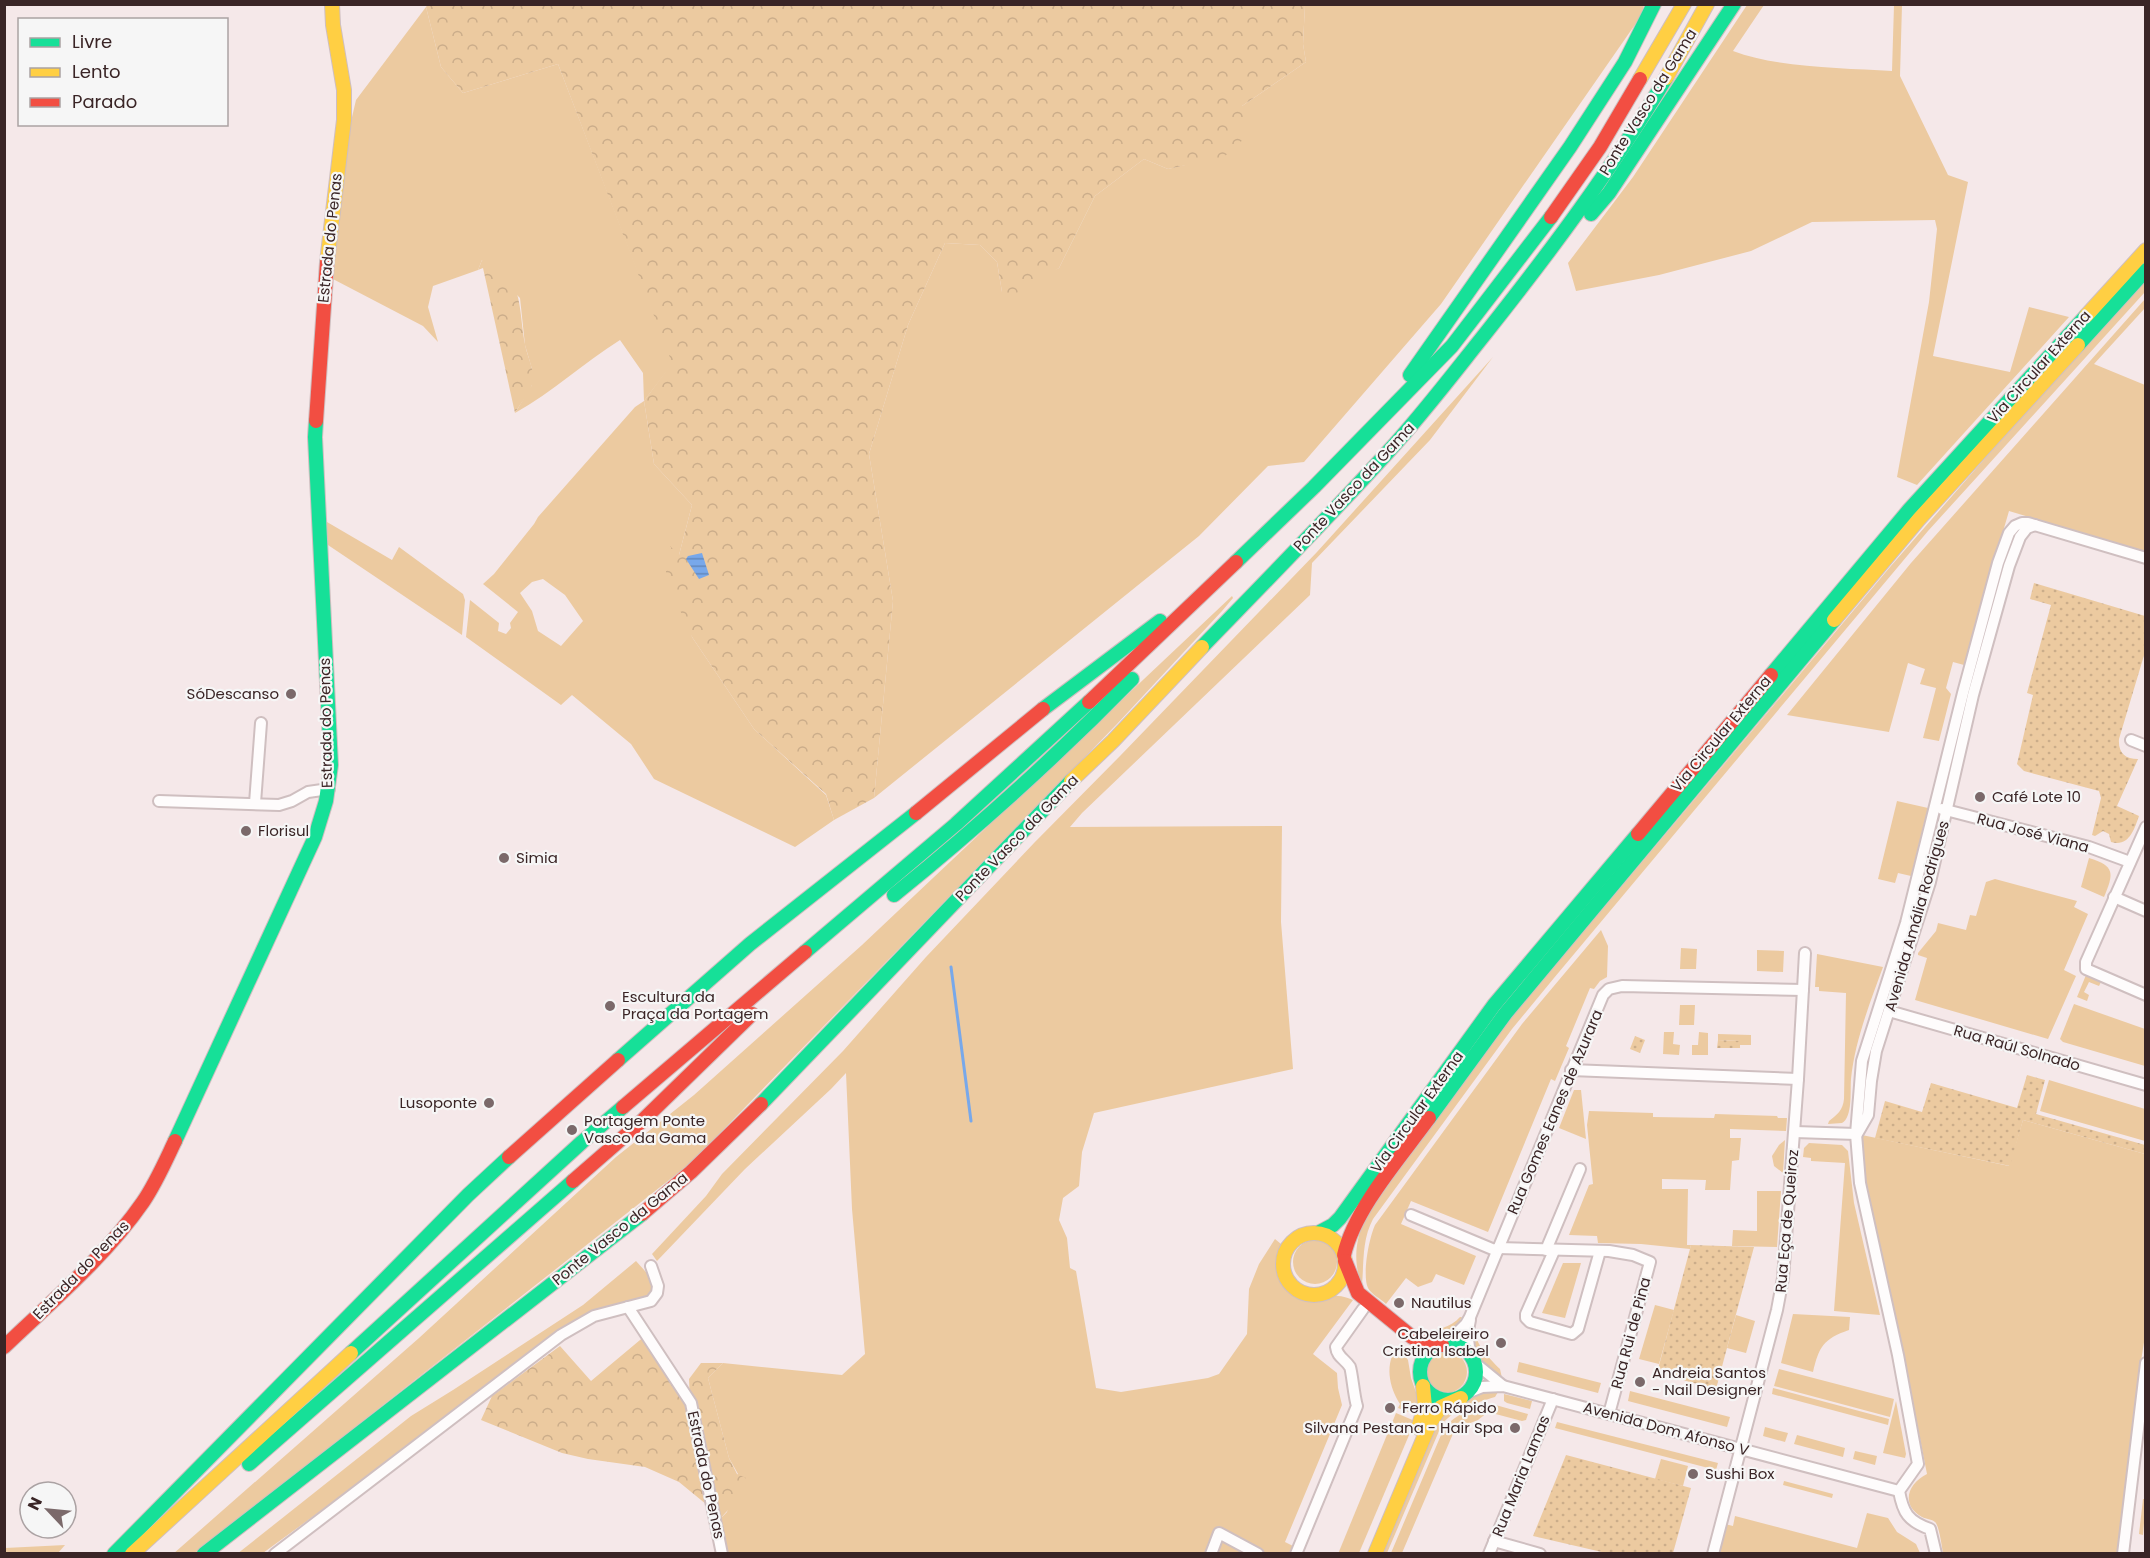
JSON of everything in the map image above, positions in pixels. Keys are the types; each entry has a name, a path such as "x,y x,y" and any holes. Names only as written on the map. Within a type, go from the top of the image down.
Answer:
{"main road":[{"name":"Estrada do Penas","path":"4,1347 99,1255 146,1198 158,1178 324,814 331,765 315,426 324,279 344,120 344,90 333,25 332,4"},
{"path":"1375,423 1570,147 1625,62 1654,4"},
{"path":"1429,349 1477,295 1576,155 1632,68 1667,4"},
{"name":"Ponte Vasco da Gama","path":"132,1554 582,1142 956,824 1137,658 1314,487 1452,346 1600,147 1684,4"},
{"name":"Ponte Vasco da Gama","path":"204,1554 657,1202 770,1095 1050,802 1113,741 1425,411 1530,278 1602,179 1663,84 1707,4"},
{"path":"1425,411 1528,294 1609,192 1734,4"},
{"name":"Via Circular Externa","path":"1318,1233 1333,1225 1340,1218 1494,1005 1901,519 2145,250"},
{"name":"Via Circular Externa","path":"1344,1258 1348,1238 1361,1212 1505,1014 1919,519 2145,270"},
{"name":"Ponte Vasco da Gama","path":"114,1554 468,1195 583,1089 678,1009 750,944 956,782 1037,714 1245,555"},
{"name":"Ponte Vasco da Gama","path":"145,1554 545,1208 674,1093 718,1046 811,962 961,841 1131,681 1245,555"},
{"path":"1364,1554 1421,1419 1426,1405 1426,1395 1420,1371 1410,1347 1346,1297 1315,1295 1299,1291 1286,1278 1283,1268 1284,1258 1293,1242 1300,1237 1318,1233 1334,1240 1358,1293 1412,1337 1422,1342 1459,1346 1466,1350 1474,1361 1476,1380 1464,1395 1441,1407 1430,1423 1375,1554"},
{"path":"1323,1294 1333,1289 1340,1281 1344,1272 1344,1258"},
{"path":"1420,1371 1425,1356 1431,1349 1444,1345"},
{"path":"1423,1386 1428,1393 1444,1401 1464,1395"}],"street":[{"name":"Avenida Amália Rodrigues","path":"1899,1491 1918,1464 1885,1291 1860,1183 1856,1134 1862,1061 1906,923 1968,694 2020,537 2027,528 2036,525 2145,558"},
{"name":"Avenida Amália Rodrigues","path":"1856,1134 1869,1115 1876,1051 1927,892 1947,810 1968,694"},
{"path":"255,803 261,723"},
{"path":"2131,740 2145,746"},
{"path":"159,801 279,805 308,792 329,789"},
{"name":"Rua José Viana","path":"1936,807 2089,847 2130,862"},
{"path":"2145,829 2086,962 2086,969 2145,995"},
{"path":"2114,897 2145,911"},
{"name":"Rua Eça de Queiroz","path":"1713,1554 1777,1310 1783,1278 1795,1132 1804,953"},
{"name":"Rua Gomes Eanes de Azurara","path":"1444,1345 1466,1324 1470,1317 1603,995 1609,989 1622,986 1803,990"},
{"name":"Rua Raúl Solnado","path":"1889,1011 2145,1085"},
{"path":"1572,1070 1798,1079"},
{"path":"1795,1132 1856,1134"},
{"path":"1580,1170 1526,1318 1530,1322 1572,1334 1578,1329 1600,1251"},
{"path":"1411,1215 1497,1249"},
{"name":"Rua Rui de Pina","path":"1497,1249 1621,1252 1650,1262 1609,1414"},
{"path":"275,1554 561,1335 594,1316 646,1303 654,1298 658,1286 651,1266"},
{"name":"Estrada do Penas","path":"628,1307 691,1402 723,1554"},
{"path":"1296,1554 1357,1406 1352,1389 1351,1368 1336,1353 1336,1347 1363,1309"},
{"name":"Rua Gomes Eanes de Azurara","path":"1470,1317 1467,1332 1468,1345 1474,1361"},
{"name":"Avenida Dom Afonso V","path":"1474,1361 1503,1386"},
{"path":"2123,1554 2145,1363"},
{"name":"Avenida Dom Afonso V","path":"1464,1395 1482,1387 1503,1386 1899,1491"},
{"name":"Rua Maria Lamas","path":"1489,1554 1553,1399"},
{"path":"1899,1491 1902,1509 1910,1518 1930,1529 1936,1554"},
{"path":"1211,1554 1219,1533 1258,1554"},
{"path":"1494,1541 1540,1554"}],"green space":[{"path":"428,4 1305,5 1303,44 1306,62 1242,106 1246,137 1224,157 1168,169 1144,159 1095,196 1059,268 1012,296 1002,292 997,262 980,245 945,243 908,325 869,454 893,601 874,798 834,820 826,794 754,729 692,637 670,588 662,555 670,546 679,555 692,505 654,464 644,401 672,363 558,64 463,93 441,67 426,7"},
{"path":"1305,5 1644,5 1641,16 1441,304 1304,462 1268,466 1199,536 874,798 893,601 869,454 908,325 945,243 980,245 997,262 1002,292 1059,268 1095,196 1144,159 1168,169 1185,165 1242,106 1306,62 1303,44"},
{"path":"1747,5 1764,5 1733,51 1751,57 1790,64 1892,71 1894,5 1902,5 1900,76 1948,175 1968,182 1933,356 2010,372 2029,307 2069,317 1917,485 1897,477 1929,302 1937,229 1935,220 1812,222 1751,251 1659,275 1576,291 1568,263 1633,177"},
{"path":"426,7 441,67 463,93 558,64 673,363 644,401 643,373 620,340 515,413 532,385 532,369 525,345 520,298 482,260 478,270 433,286 428,307 438,342 423,326 331,278 349,130 356,100"},
{"path":"482,260 506,273 513,283 520,306 533,380 529,392 515,413 483,268 478,270"},
{"path":"2145,280 2145,292 1928,531 1512,1029 1373,1219 1365,1243 1362,1285 1356,1258 1360,1231 1367,1214 1500,1031 1890,567"},
{"path":"2145,299 2145,308 2094,364 2145,385 2145,552 2009,511 1964,665 1953,662 1946,688 1951,694 1939,741 1923,738 1936,688 1920,684 1925,669 1908,663 1889,732 1787,715 1911,563"},
{"path":"1493,357 1430,440 1312,563 1310,595 1070,827 1282,826 1281,922 1293,1069 1094,1113 1082,1152 1079,1186 1063,1198 1059,1220 1067,1238 1070,1268 1076,1271 1096,1388 1121,1392 1208,1378 1219,1374 1247,1334 1249,1289 1259,1264 1275,1239 1287,1249 1284,1270 1293,1288 1306,1295 1340,1296 1353,1300 1313,1354 1337,1373 1342,1405 1285,1542 1293,1546 1289,1553 722,1553 714,1517 722,1517 727,1512 738,1474 729,1458 708,1378 723,1363 842,1375 865,1354 852,1209 846,1073 745,1169 657,1261 652,1254 706,1196 722,1174 843,1051 926,957 1317,552"},
{"path":"644,401 654,464 692,505 679,555 692,637 754,729 826,795 834,820 795,847 654,779 631,744 572,695 561,705 466,637 470,600 499,623 498,631 506,634 511,628 510,623 518,612 483,584 494,574 538,517 635,407","holes":["543,579 565,595 583,621 561,646 538,631 532,611 520,593 532,582"]},
{"path":"327,522 392,560 399,547 463,594 465,600 462,635 325,543"},
{"path":"2034,583 2145,616 2145,652 2119,739 2123,754 2129,758 2138,759 2117,806 2139,816 2130,836 2122,842 2111,842 2109,834 2103,831 2095,836 2092,835 2101,798 2099,791 2024,771 2017,764 2033,695 2027,693 2051,605 2030,599"},
{"path":"1232,596 1233,598 1222,611 1117,724 692,1162 195,1553 173,1554 419,1338 616,1157 694,1095 862,945"},
{"path":"1897,801 1928,808 1911,876 1898,873 1895,883 1878,879"},
{"path":"2089,858 2104,864 2110,872 2110,882 2104,897 2081,887"},
{"path":"1995,879 2077,901 2074,907 2088,914 2064,970 2076,976 2048,1039 1915,1000 1927,958 1918,953 1936,931 1938,923 1966,930 1970,915 1976,916 1986,882"},
{"path":"1601,930 1608,946 1607,977 1600,981 1594,989 1590,988 1566,1046 1569,1048 1555,1081 1551,1079 1488,1232 1411,1201 1401,1224 1476,1256 1464,1285 1436,1274 1432,1282 1418,1287 1406,1278 1386,1304 1369,1290 1366,1282 1367,1256 1375,1225 1522,1024"},
{"path":"1681,948 1697,949 1696,969 1680,969"},
{"path":"1757,950 1784,951 1783,972 1757,971"},
{"path":"1817,954 1883,967 1859,1036 1853,1064 1849,1110 1846,1120 1842,1123 1828,1124 1841,1109 1844,1099 1846,993 1819,991 1819,987 1815,987"},
{"path":"2086,975 2101,982 2099,986 2089,982 2084,992 2089,995 2087,1001 2077,997"},
{"path":"2074,1004 2145,1029 2145,1066 2063,1042 2060,1039"},
{"path":"1680,1005 1695,1005 1694,1025 1679,1025"},
{"path":"1664,1032 1674,1032 1673,1044 1680,1045 1679,1055 1663,1054"},
{"path":"1699,1032 1708,1033 1708,1055 1692,1055 1692,1045 1698,1045"},
{"path":"1718,1034 1751,1035 1751,1045 1740,1045 1740,1041 1718,1040"},
{"path":"1635,1036 1645,1040 1640,1053 1630,1049"},
{"path":"1718,1040 1740,1041 1740,1048 1717,1048"},
{"path":"2027,1075 2045,1080 2036,1114 2145,1145 2145,1154 2023,1120 2010,1166 1875,1138 1885,1101 1922,1112 1931,1083 2017,1108"},
{"path":"2049,1080 2145,1109 2145,1141 2040,1111"},
{"path":"1574,1090 1581,1090 1586,1139 1559,1128"},
{"path":"1589,1111 1653,1113 1653,1117 1714,1118 1715,1114 1787,1118 1786,1131 1730,1129 1730,1138 1741,1138 1739,1160 1732,1161 1730,1190 1705,1190 1706,1180 1662,1179 1662,1189 1688,1189 1687,1245 1691,1245 1690,1249 1641,1244 1598,1243 1597,1236 1569,1235 1589,1185 1593,1184 1587,1125"},
{"path":"2023,1120 2145,1154 2145,1336 2137,1386 2119,1553 1943,1553 1936,1524 1915,1512 1909,1500 1911,1488 1927,1474 1901,1343 1866,1189 1862,1135 2009,1166"},
{"path":"1785,1140 1783,1173 1774,1166 1772,1156"},
{"path":"1809,1143 1842,1145 1848,1151 1854,1203 1880,1315 1834,1311 1845,1163 1811,1161 1811,1158 1803,1157 1804,1148"},
{"path":"1757,1191 1781,1191 1777,1247 1732,1246 1733,1230 1757,1231"},
{"path":"1315,1240 1331,1246 1337,1262 1331,1278 1315,1284 1299,1278 1293,1262 1299,1246"},
{"path":"1691,1245 1754,1247 1716,1389 1657,1373"},
{"path":"636,1261 654,1281 650,1295 593,1312 263,1553 237,1554 411,1416 583,1305"},
{"path":"1563,1263 1581,1263 1565,1318 1542,1313"},
{"path":"1655,1305 1674,1310 1659,1364 1639,1359"},
{"path":"1793,1314 1850,1317 1849,1330 1833,1337 1820,1350 1813,1372 1781,1363"},
{"path":"1736,1315 1755,1321 1746,1353 1727,1348"},
{"path":"1462,1317 1458,1325 1453,1330 1441,1336 1413,1331 1438,1329 1451,1325"},
{"path":"1474,1322 1479,1343 1486,1355 1500,1369 1502,1378 1477,1356 1473,1342"},
{"path":"646,1335 690,1401 689,1379 701,1363 723,1363 708,1378 729,1458 737,1474 746,1478 740,1495 722,1517 714,1517 712,1509 679,1482 645,1467 562,1453 481,1420 492,1396 560,1346 591,1381"},
{"path":"1398,1346 1408,1360 1418,1398 1417,1415 1398,1408 1400,1404 1391,1383 1391,1360"},
{"path":"1446,1351 1454,1352 1461,1357 1466,1364 1466,1380 1461,1387 1454,1392 1446,1393 1438,1392 1431,1387 1426,1380 1425,1372 1426,1364 1431,1357 1438,1352"},
{"path":"1519,1362 1601,1383 1598,1393 1517,1372"},
{"path":"1779,1369 1894,1399 1890,1417 1774,1386"},
{"path":"1773,1388 1889,1419 1888,1425 1772,1394"},
{"path":"1630,1391 1730,1417 1727,1427 1628,1401"},
{"path":"1498,1392 1495,1397 1460,1410 1442,1424 1387,1553 1380,1554 1439,1416 1476,1394"},
{"path":"1504,1394 1532,1401 1530,1409 1507,1403 1504,1401"},
{"path":"1896,1401 1906,1454 1905,1458 1883,1453"},
{"path":"1492,1404 1528,1414 1526,1420 1522,1421 1488,1412 1478,1420 1455,1429 1402,1553 1391,1553 1444,1428 1466,1412"},
{"path":"1396,1413 1415,1421 1359,1553 1338,1554"},
{"path":"1557,1422 1718,1463 1716,1470 1555,1428"},
{"path":"1765,1427 1788,1433 1785,1442 1763,1436"},
{"path":"1797,1435 1845,1448 1843,1457 1794,1444"},
{"path":"1855,1451 1877,1456 1875,1465 1853,1459"},
{"path":"1566,1455 1691,1488 1673,1553 1606,1553 1533,1536"},
{"path":"1661,1459 1688,1466 1683,1486 1655,1479"},
{"path":"1784,1481 1833,1494 1832,1498 1783,1485"},
{"path":"2143,1499 2146,1499 2143,1535 2139,1534"},
{"path":"1867,1513 1888,1518 1897,1532 1916,1544 1920,1553 1717,1554 1725,1524 1733,1526 1735,1516 1857,1548"},
{"path":"65,1545 58,1553 5,1553 5,1548"}],"water":[{"path":"702,553 709,575 699,579 686,559 688,556"}],"waterway":[{"path":"951,967 971,1121"}],"traffic: fast":[{"path":"1410,375 1570,147 1625,62 1654,4"},
{"path":"1591,214 1609,193 1734,4"},
{"path":"1202,647 1342,502 1425,409 1557,241 1666,78"},
{"path":"1236,562 1314,487 1452,346 1551,217"},
{"path":"2078,345 2146,270"},
{"path":"1771,675 1909,510 2086,316"},
{"path":"175,1141 315,837 326,801 331,765 316,421"},
{"path":"1429,1118 1505,1014 1834,620"},
{"path":"1043,709 1160,621"},
{"path":"894,895 1016,791 1132,679"},
{"path":"805,952 956,824 1089,702"},
{"path":"761,1104 1071,781"},
{"path":"618,1060 750,944 916,813"},
{"path":"1318,1233 1333,1225 1340,1218 1494,1005 1638,834"},
{"path":"351,1353 623,1107"},
{"path":"114,1554 468,1195 509,1157"},
{"path":"249,1464 573,1181"},
{"path":"204,1554 642,1214"},
{"path":"1442,1344 1454,1344 1464,1348 1472,1356 1476,1372 1472,1388 1464,1396 1454,1400 1442,1400 1432,1396 1424,1388 1420,1378 1420,1366 1424,1356 1432,1348 1442,1344"}],"traffic: slow":[{"path":"327,262 344,120 344,90 333,25 332,4"},
{"path":"1640,79 1684,4"},
{"path":"1666,78 1707,4"},
{"path":"2086,316 2146,250"},
{"path":"1834,620 1919,519 2078,345"},
{"path":"1071,781 1113,741 1202,647"},
{"path":"1314,1233 1331,1238 1336,1242 1340,1247 1345,1264 1340,1281 1336,1286 1331,1290 1314,1295 1297,1290 1292,1286 1288,1281 1283,1264 1288,1247 1292,1242 1297,1238 1314,1233"},
{"path":"132,1554 351,1353"},
{"path":"1418,1428 1425,1407 1423,1386"},
{"path":"1375,1554 1430,1423 1441,1407 1461,1398"}],"traffic: jam":[{"path":"1551,217 1600,147 1640,79"},
{"path":"316,421 327,262"},
{"path":"1089,702 1236,562"},
{"path":"1638,834 1771,675"},
{"path":"916,813 1043,709"},
{"path":"623,1107 805,952"},
{"path":"573,1181 642,1121 752,1014"},
{"path":"509,1157 618,1060"},
{"path":"642,1214 691,1172 761,1104"},
{"path":"1344,1255 1358,1219 1368,1202 1429,1118"},
{"path":"4,1347 95,1260 128,1222 152,1187 175,1141"},
{"path":"1345,1261 1358,1293 1412,1337 1422,1342 1442,1345"}],"place":[{"name":"SóDescanso","path":"291,694"},
{"name":"Café Lote 10","path":"1980,797"},
{"name":"Florisul","path":"246,831"},
{"name":"Simia","path":"504,858"},
{"name":"Escultura da Praça da Portagem","path":"610,1006"},
{"name":"Lusoponte","path":"489,1103"},
{"name":"Portagem Ponte Vasco da Gama","path":"572,1130"},
{"name":"Nautilus","path":"1399,1303"},
{"name":"Cabeleireiro Cristina Isabel","path":"1501,1343"},
{"name":"Andreia Santos - Nail Designer","path":"1640,1382"},
{"name":"Ferro Rápido","path":"1390,1408"},
{"name":"Silvana Pestana - Hair Spa","path":"1515,1428"},
{"name":"Sushi Box","path":"1693,1474"}]}
